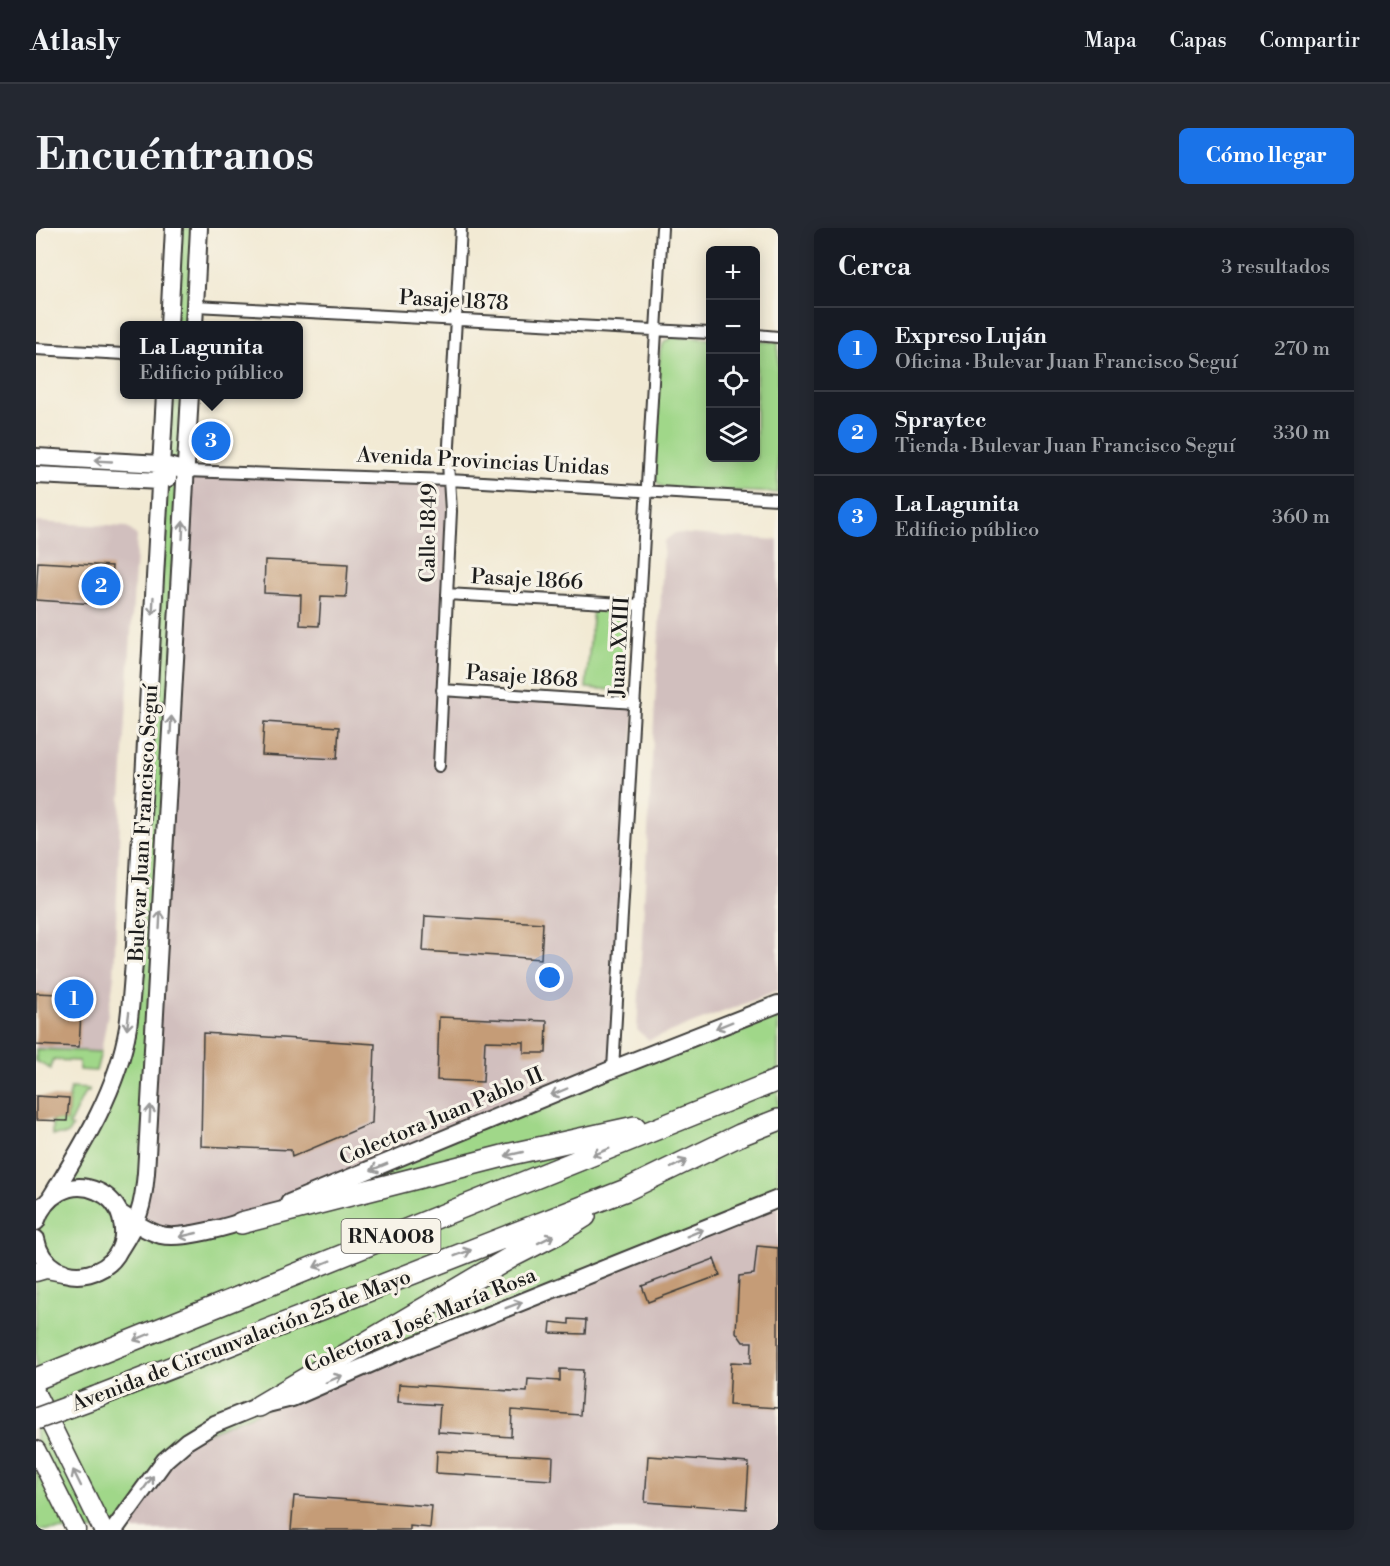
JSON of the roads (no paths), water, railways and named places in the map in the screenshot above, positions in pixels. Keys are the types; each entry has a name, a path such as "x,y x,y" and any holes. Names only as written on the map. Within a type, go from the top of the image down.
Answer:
{"highway":[{"name":"Avenida de Circunvalación 25 de Mayo","path":"36,1379 88,1360 778,1080"},
{"name":"RNA008","path":"241,1223 512,1154 694,1114"},
{"name":"Avenida de Circunvalación 25 de Mayo","path":"36,1419 626,1190 740,1135 778,1120"},
{"path":"259,1406 513,1256 558,1233 626,1190"}],"main road":[{"path":"169,321 174,228"},
{"path":"194,321 199,228"},
{"name":"Bulevar Juan Francisco Seguí","path":"40,1211 83,1146 117,1068 128,1028 134,963 165,399"},
{"name":"Bulevar Juan Francisco Seguí","path":"62,1272 73,1275 96,1272 106,1267 120,1249 142,1209 146,1173 190,399"},
{"name":"Avenida Provincias Unidas","path":"36,457 161,464 186,471"},
{"name":"Avenida Provincias Unidas","path":"36,475 160,481 186,471"},
{"name":"Colectora Juan Pablo II","path":"40,1211 68,1188 88,1188 107,1197 120,1213 160,1234 177,1237 241,1223 613,1069 778,1004"},
{"name":"Colectora José María Rosa","path":"114,1530 165,1460 215,1424 259,1406 292,1398 407,1348 778,1199"},
{"path":"120,1213 123,1225 120,1249"},
{"path":"36,1239 40,1252 46,1260 62,1272"},
{"path":"36,1272 46,1269 62,1272"},
{"path":"36,1394 103,1530"},
{"path":"36,1450 76,1530"}],"street":[{"name":"Calle 1849","path":"439,766 451,511 449,480 460,228"},
{"name":"Juan XXIII","path":"613,1069 662,228"},
{"name":"Pasaje 1878","path":"195,306 706,333"},
{"path":"760,335 778,336"},
{"path":"36,349 120,354"},
{"name":"Avenida Provincias Unidas","path":"186,471 449,480 778,499"},
{"name":"Pasaje 1866","path":"447,594 641,604"},
{"name":"Pasaje 1868","path":"442,690 635,703"}],"place":[{"name":"La Lagunita","path":"211,441"},
{"name":"Spraytec","path":"101,586"},
{"name":"Expreso Luján","path":"74,999"}]}
